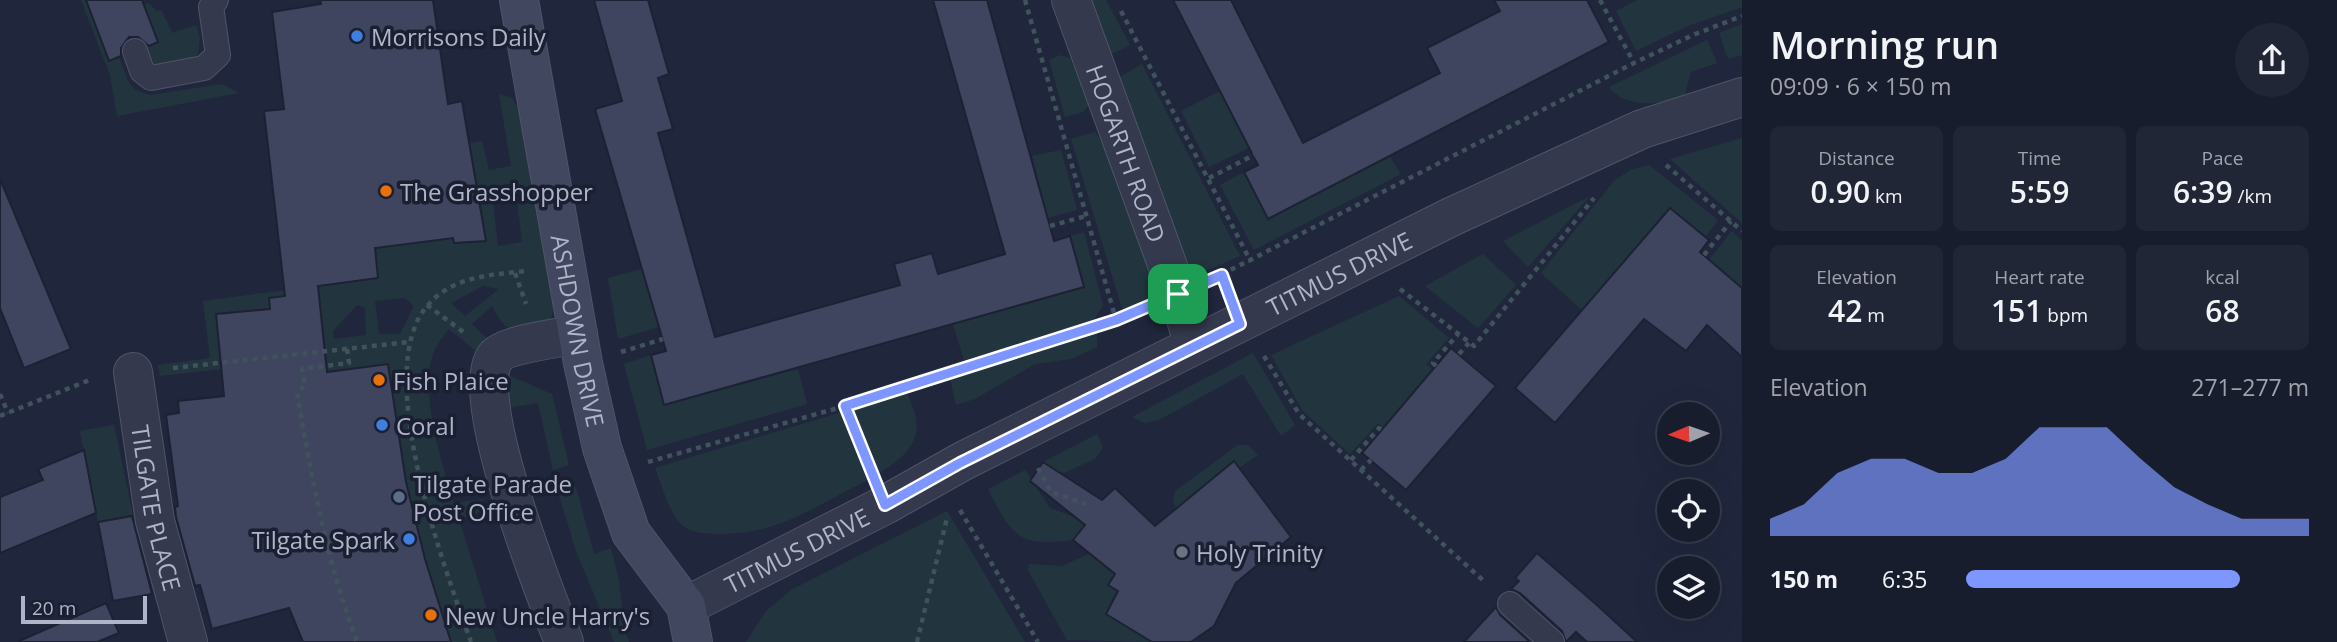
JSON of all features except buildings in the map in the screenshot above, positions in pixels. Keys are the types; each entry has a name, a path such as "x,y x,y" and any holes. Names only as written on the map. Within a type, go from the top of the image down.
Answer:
{"street":[{"name":"ASHDOWN DRIVE","path":"519,0 578,334 602,448 631,533 689,624"},
{"name":"HOGARTH ROAD","path":"1071,0 1194,345"},
{"name":"TITMUS DRIVE","path":"689,624 885,505 956,480 1019,433 1194,345 1451,217 1642,129 1742,97"},
{"path":"564,642 517,514 499,451 487,390 491,365 504,350 578,334"},
{"name":"TILGATE PLACE","path":"133,372 155,521 182,640"}],"lane":[{"path":"135,51 142,71 151,78 204,68 218,55 212,3"},
{"path":"1510,604 1552,642"}],"path":[{"path":"1025,0 1116,320"},
{"path":"1115,0 1251,262"},
{"path":"1600,0 1634,63"},
{"path":"647,474 643,463 845,406 1116,320 1251,262 1634,63 1693,35 1742,16"},
{"path":"1642,129 1651,152 1742,230"},
{"path":"1209,178 1254,155"},
{"path":"1389,294 1402,288 1474,346 1600,190"},
{"path":"1050,226 1086,216"},
{"path":"1704,255 1731,221"},
{"path":"1222,275 1240,324"},
{"path":"1436,366 1433,363 1458,334"},
{"path":"0,416 81,381 133,372 409,342"},
{"path":"1459,354 1469,343"},
{"path":"1276,348 1263,354 1299,414 1510,604"},
{"path":"347,349 349,363 302,369 305,386 297,391 309,464 328,546 357,642"},
{"path":"0,394 8,413"},
{"path":"845,406 885,505"},
{"path":"1351,460 1379,428 1382,430"},
{"path":"1019,433 1051,492 1085,504"},
{"path":"1362,470 1371,460"},
{"path":"917,642 956,480"},
{"path":"956,480 1038,642"}],"shaded area":[{"path":"81,0 86,0 108,61 119,57 128,81 135,90 150,95 222,84 239,93 117,116 110,75"},
{"path":"1084,0 1106,0 1130,45 1108,56"},
{"path":"1637,0 1742,0 1742,7 1688,26 1636,51 1616,11"},
{"path":"149,3 156,11 162,11 172,33 196,25 200,38 198,55 190,60 155,66 145,47 158,41 144,5"},
{"path":"1742,24 1742,55 1728,59 1719,33"},
{"path":"1707,40 1717,63 1691,72 1683,100 1633,102 1616,94 1609,87"},
{"path":"1060,55 1070,58 1089,105 1083,112 1065,117 1049,60"},
{"path":"1142,64 1240,256 1194,276 1117,89 1118,78"},
{"path":"1220,91 1249,148 1209,167 1181,111"},
{"path":"499,94 512,98 523,116 555,303 551,319 523,330 506,326 492,306 472,324 488,339 477,352 449,329 436,347 429,383 433,425 454,503 483,499 485,510 459,519 497,642 452,642 439,609 419,540 404,470 388,364 290,376 268,364 160,376 158,365 210,358 203,301 378,278 375,248 453,238 454,243 486,241 470,143 482,141 489,170 511,166","holes":["515,183 522,242 498,246 491,187","483,286 499,289 465,316 451,303","318,293 324,346 275,351 269,298","405,298 414,306 400,334 379,334 375,301","357,305 365,308 366,335 334,339 333,331"]},
{"path":"1095,132 1103,144 1158,296 1122,309 1071,139"},
{"path":"1742,138 1742,223 1670,159"},
{"path":"1061,150 1077,210 1048,218 1032,156"},
{"path":"1390,157 1401,174 1254,250 1220,185 1244,172 1269,219"},
{"path":"1649,165 1718,220 1705,237 1670,208 1583,311 1541,273 1614,181 1630,170"},
{"path":"1590,196 1528,267 1503,241"},
{"path":"1732,231 1742,241 1742,288 1709,260"},
{"path":"1084,232 1103,305 1093,322 964,360 953,325 1084,287 1070,236"},
{"path":"1483,254 1516,285 1478,328 1425,286"},
{"path":"642,269 659,327 618,339 608,278"},
{"path":"1399,296 1449,338 1426,364 1433,370 1384,427 1378,423 1350,454 1303,411 1271,355"},
{"path":"1097,332 1097,347 1071,359 1035,364 975,399 956,405 950,378"},
{"path":"1253,353 1295,425 1281,436 1243,374 1159,420 1145,423 1132,417"},
{"path":"651,355 665,405 798,369 807,404 647,450 624,364"},
{"path":"501,372 552,394 569,465 553,470 538,403 498,409"},
{"path":"906,392 916,419 914,440 900,458 877,474 852,409"},
{"path":"842,412 868,480 796,517 760,530 700,533 683,526 674,515 655,468"},
{"path":"114,425 133,515 98,522 80,431"},
{"path":"1097,434 1103,447 1095,459 1064,473 1051,469 1043,462"},
{"path":"1238,445 1248,445 1258,455 1239,468 1234,461 1176,509 1173,500 1175,491"},
{"path":"1025,470 1050,508 1075,517 1085,525 1073,540 1054,542 1027,539 1010,527 1003,517 988,489"},
{"path":"576,487 594,554 611,548 619,580 624,628 629,642 614,642 576,551 558,492"},
{"path":"947,511 1025,642 746,642 766,611 791,590"},
{"path":"1091,553 1115,574 1108,585 1118,591 1152,642 1067,640 1028,570 1029,564 1062,566"}],"place":[{"name":"Morrisons Daily","path":"357,36"},
{"name":"The Grasshopper","path":"386,191"},
{"name":"Fish Plaice","path":"379,380"},
{"name":"Coral","path":"382,425"},
{"name":"Tilgate Parade Post Office","path":"399,497"},
{"name":"Tilgate Spark","path":"409,539"},
{"name":"Holy Trinity","path":"1182,552"},
{"name":"New Uncle Harry's","path":"431,615"}],"route":[{"path":"1222,275 1240,324 960,463 885,505 845,406 1116,320 1178,294 1222,275"}]}
